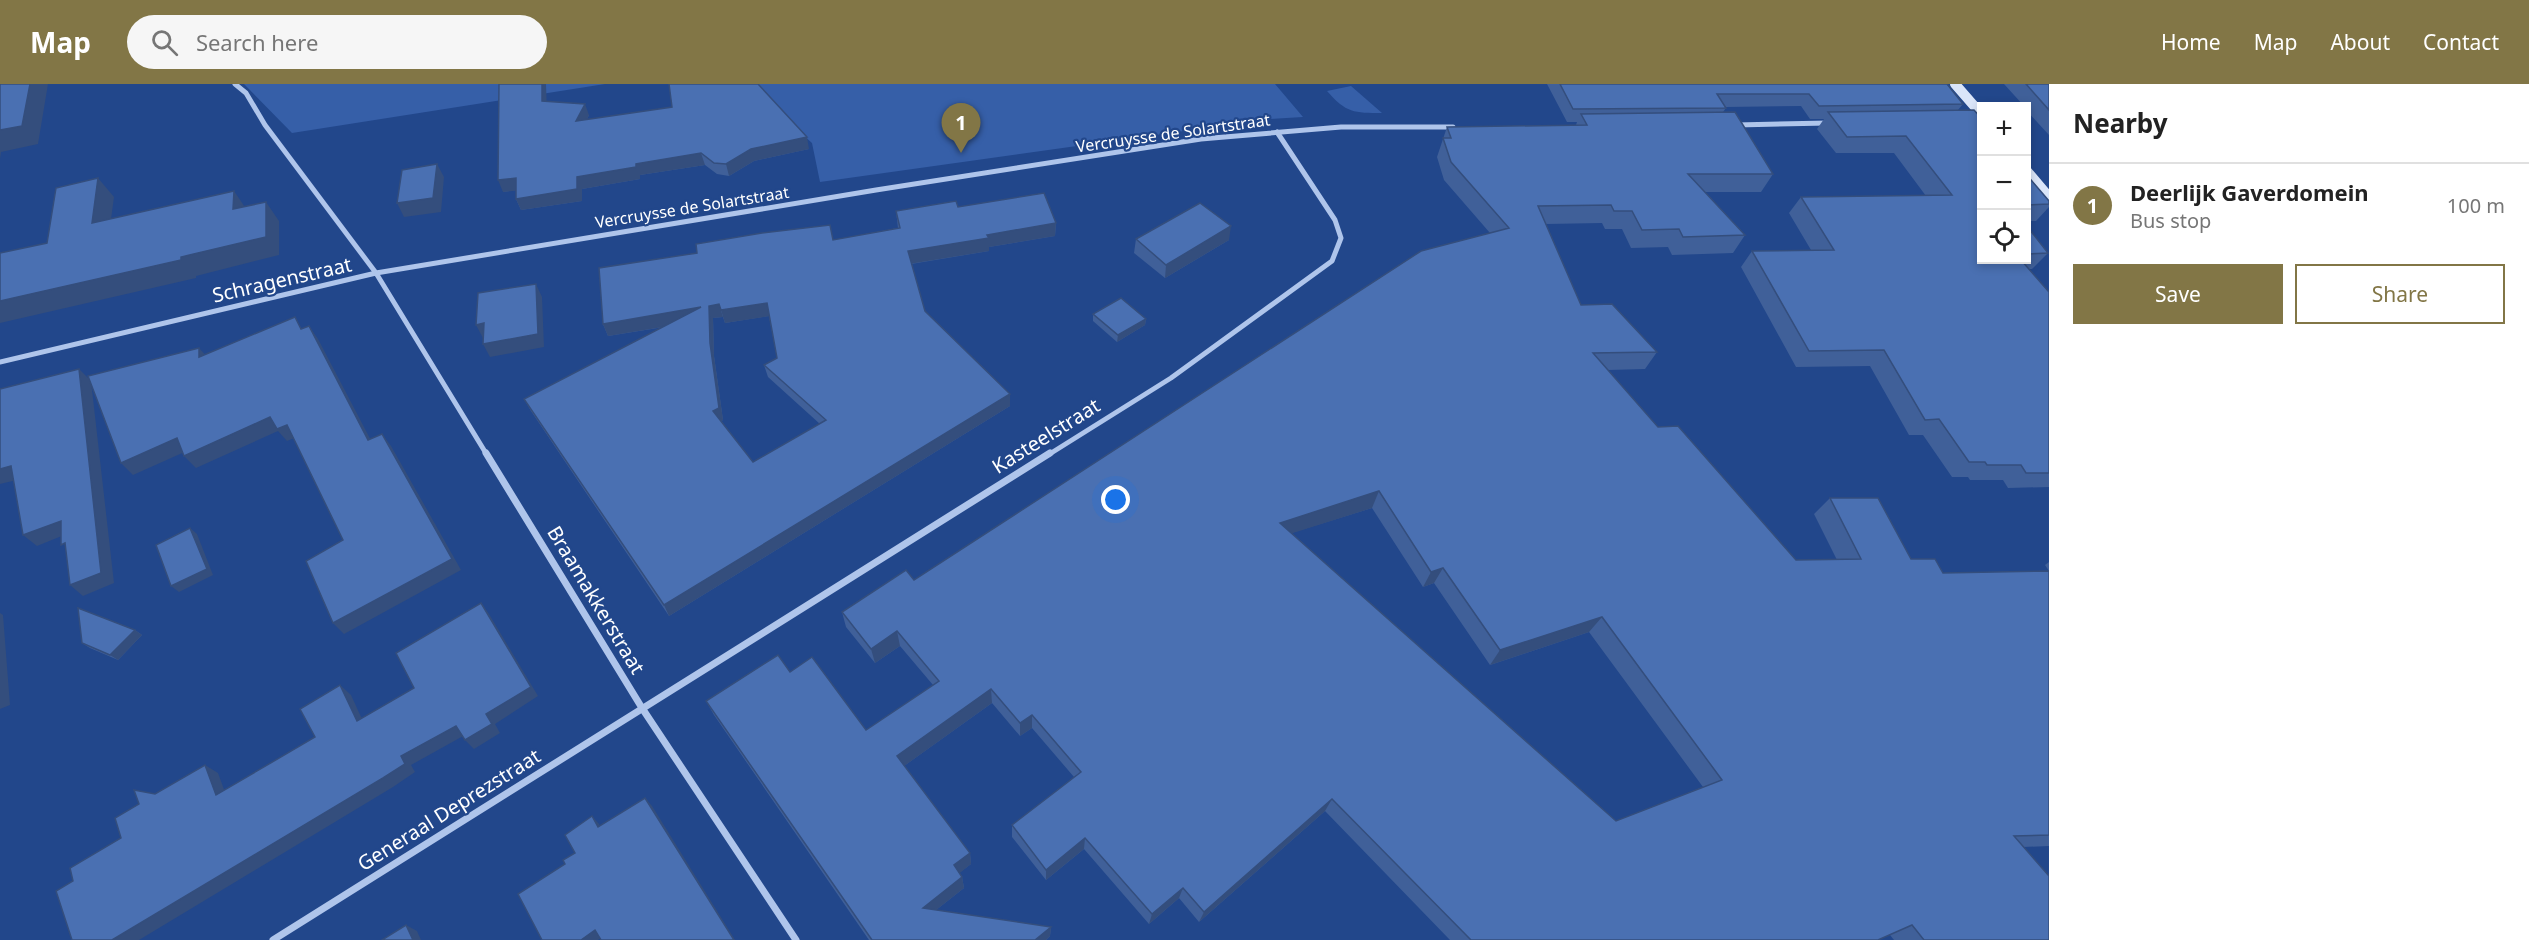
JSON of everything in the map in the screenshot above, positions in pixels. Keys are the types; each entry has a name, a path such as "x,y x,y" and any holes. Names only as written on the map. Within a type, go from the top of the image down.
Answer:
{"street":[{"name":"Schragenstraat","path":"0,362 376,273 265,125 246,93 235,84"},
{"path":"1955,84 1977,109"},
{"path":"1733,125 1832,123"},
{"name":"Vercruysse de Solartstraat","path":"376,273 1201,139 1341,127 1458,127"},
{"name":"Kasteelstraat","path":"642,708 1171,378 1332,261 1341,238 1335,220 1277,132"},
{"path":"2031,176 2049,198"},
{"name":"Braamakkerstraat","path":"376,273 642,708 796,940"},
{"name":"Generaal Deprezstraat","path":"273,940 642,708"}],"shaded area":[{"path":"244,84 605,84 292,133"},
{"path":"746,84 1275,84 1303,117 1270,119 820,182 812,143"},
{"path":"1351,86 1382,113 1364,113 1345,108 1327,91"}],"building":[{"path":"0,84 30,84 22,126 0,130"},
{"path":"499,84 542,84 542,101 585,104 576,121 672,107 669,84 758,84 807,137 751,149 726,164 714,163 701,153 577,177 577,189 516,199 516,178 498,180"},
{"path":"1560,84 1947,84 1963,104 1819,106 1809,94 1717,94 1726,108 1573,109"},
{"path":"2026,84 2049,84 2049,110"},
{"path":"1974,110 1977,113 1977,264 2024,264 2049,292 2049,473 2026,473 2021,465 1987,465 1985,462 1969,462 1939,419 1925,420 1884,350 1809,351 1752,251 1834,250 1801,197 1952,195 1906,136 1847,137 1828,112"},
{"path":"1735,112 1773,174 1688,174 1745,235 1683,237 1679,229 1642,230 1632,211 1614,211 1611,205 1538,206 1581,305 1612,304 1657,352 1593,353 1658,427 1678,426 1796,560 1861,559 1830,498 1878,498 1911,559 1935,559 1943,573 2049,571 2049,835 2014,836 2049,876 2049,940 1924,940 1912,925 1878,940 1471,940 1332,799 1204,912 1183,888 1152,914 1085,838 1046,870 1012,825 1081,772 1032,715 1020,723 991,689 897,756 970,853 954,865 962,877 923,908 1051,927 1035,940 872,940 706,701 778,655 790,672 812,657 866,730 939,681 897,631 871,649 842,612 906,570 914,580 1421,251 1509,228 1451,162 1443,138 1451,138 1447,127 1587,125 1581,114","holes":["1379,491 1431,572 1443,568 1500,650 1602,617 1722,780 1616,821 1280,523"]},
{"path":"437,164 433,198 397,203 402,170"},
{"path":"98,178 92,223 234,191 233,209 266,202 266,237 181,257 181,260 0,301 0,253 47,243 56,188"},
{"path":"2031,180 2049,201 2049,204 2031,205"},
{"path":"1044,193 1056,223 987,235 989,238 908,251 925,311 1010,394 664,605 524,399 701,307 603,324 599,268 697,253 696,244 762,233 830,225 833,240 900,228 896,211 956,201 958,207","holes":["767,303 777,358 764,365 826,420 753,462 713,411 719,408 710,343 709,306 719,304 721,310"]},
{"path":"1200,203 1231,226 1166,265 1136,239"},
{"path":"2031,231 2048,253 2031,254"},
{"path":"536,284 538,334 483,344 484,323 476,325 478,293"},
{"path":"1121,298 1146,319 1118,335 1093,314"},
{"path":"295,317 301,329 309,326 368,440 382,434 452,559 333,623 306,561 343,540 287,425 277,429 270,417 184,456 177,438 121,463 88,376 199,348 199,357"},
{"path":"79,369 101,573 70,585 65,543 61,545 61,521 23,535 11,466 0,469 0,389"},
{"path":"190,528 207,569 171,586 156,545"},
{"path":"481,603 531,687 486,714 492,724 465,740 456,726 401,756 405,764 112,940 72,940 56,891 73,881 70,868 121,838 115,818 139,804 134,790 155,794 205,765 216,795 315,737 300,709 340,685 357,721 414,688 396,653"},
{"path":"78,608 135,630 110,655 82,643"},
{"path":"645,798 734,940 601,940 595,930 581,940 542,940 518,894 565,864 563,860 575,853 565,835 592,816 598,827"},
{"path":"406,925 413,940 382,940"}],"place":[{"name":"Deerlijk Gaverdomein","path":"961,153"}]}
